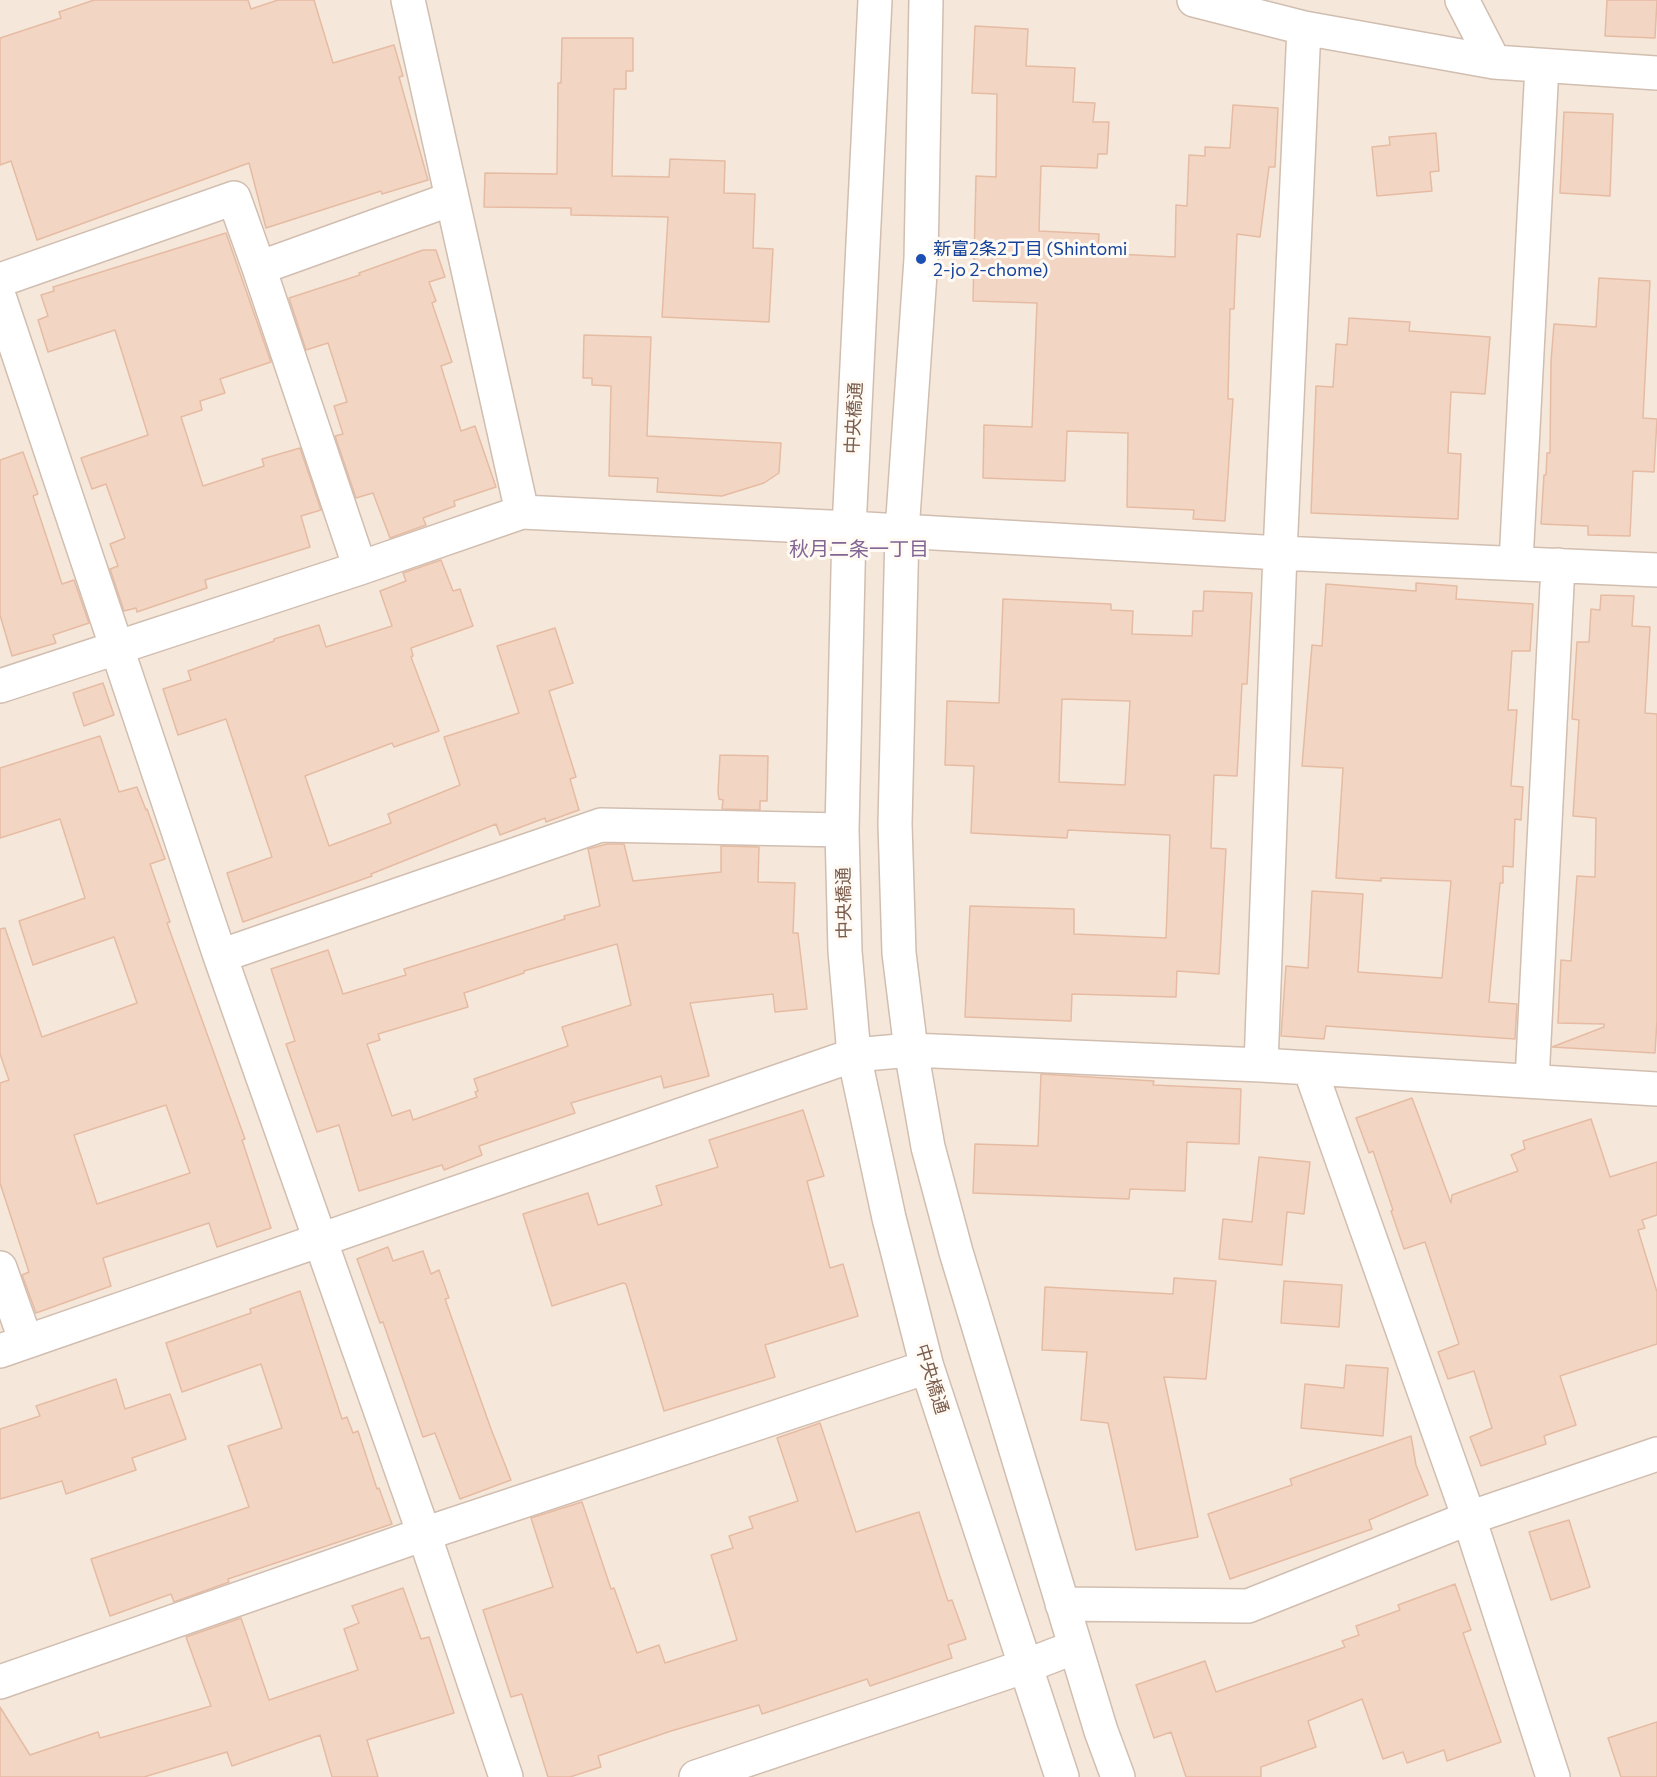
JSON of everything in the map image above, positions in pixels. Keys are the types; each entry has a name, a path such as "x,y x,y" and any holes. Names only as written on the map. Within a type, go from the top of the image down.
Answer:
{"street":[{"path":"408,0 522,512"},
{"name":"中央橋通","path":"875,0 849,528 842,830 845,951 854,1055 889,1218 927,1367 1062,1777"},
{"path":"926,0 921,258 902,531 895,824 898,953 911,1050 928,1148 956,1252 1062,1604 1101,1731 1118,1777"},
{"path":"1194,0 1304,28 1494,62 1657,73"},
{"path":"1462,0 1494,62"},
{"path":"1261,1065 1280,553 1304,28"},
{"path":"1516,562 1542,66"},
{"path":"0,280 234,198 360,568"},
{"path":"259,268 451,199"},
{"path":"0,299 220,957 424,1534 506,1777"},
{"path":"0,686 360,568 522,512 1280,553 1657,570"},
{"path":"1532,1082 1558,565"},
{"path":"220,957 601,825 842,830"},
{"path":"0,1268 13,1346 854,1055 911,1050 1261,1065 1657,1089"},
{"path":"1310,1069 1469,1518 1553,1777"},
{"path":"0,1682 424,1534 927,1367"},
{"path":"1062,1604 1248,1606 1469,1518 1657,1454"},
{"path":"696,1777 1026,1666 1075,1647"}],"shaded area":[{"path":"0,0 1657,0 1657,1777 0,1777"}],"building":[{"path":"94,0 248,0 251,9 278,0 314,0 333,63 394,45 403,76 399,77 428,180 382,194 381,191 266,228 249,163 37,240 11,161 0,165 0,38 61,18 59,12"},
{"path":"1607,0 1657,0 1655,38 1605,36"},
{"path":"975,26 1028,29 1026,66 1075,68 1073,102 1095,103 1093,122 1109,122 1107,154 1098,154 1097,168 1041,166 1039,231 1099,234 1098,253 1175,257 1176,205 1187,206 1189,155 1205,156 1205,147 1230,148 1233,105 1278,108 1275,167 1269,167 1260,237 1237,234 1234,309 1230,309 1228,399 1233,399 1225,521 1193,519 1194,510 1127,507 1128,433 1067,431 1065,481 983,478 984,425 1032,427 1037,303 973,301 976,176 996,177 997,94 972,93"},
{"path":"562,38 633,38 633,71 626,71 626,89 614,89 612,176 669,177 670,159 725,161 724,193 755,194 753,248 773,249 769,322 662,317 668,217 571,215 571,208 484,207 485,173 557,174 558,83 561,83"},
{"path":"1564,112 1613,114 1610,196 1560,193"},
{"path":"1436,133 1439,171 1430,172 1432,191 1377,196 1372,147 1390,145 1389,137"},
{"path":"226,233 271,362 220,379 225,393 200,401 202,410 181,417 203,486 264,466 262,459 300,448 321,510 301,516 310,547 205,580 207,588 137,612 136,608 124,611 110,569 118,566 110,544 125,538 106,484 92,489 81,458 148,435 115,330 48,352 38,320 48,316 41,295 54,291 53,287"},
{"path":"423,250 436,250 445,277 429,282 436,301 432,303 452,362 441,366 461,431 475,426 496,487 454,501 455,506 423,518 426,525 390,538 373,493 356,498 335,436 343,434 334,406 347,402 328,343 306,350 289,298 360,275 359,273"},
{"path":"1599,278 1650,281 1643,418 1657,419 1654,472 1633,471 1630,536 1588,535 1588,526 1541,524 1544,475 1546,475 1547,453 1550,453 1551,361 1554,324 1596,327"},
{"path":"1349,318 1410,322 1409,331 1490,337 1485,394 1451,392 1448,453 1461,454 1458,519 1311,513 1316,386 1333,387 1336,344 1347,345"},
{"path":"584,335 651,337 647,436 781,443 779,473 764,483 722,496 657,492 658,478 609,476 611,386 592,385 592,378 583,378"},
{"path":"23,452 38,494 33,496 62,584 74,580 89,623 53,635 56,643 12,656 0,615 0,460"},
{"path":"441,560 453,591 460,589 473,626 411,648 413,656 411,657 439,731 394,747 392,743 305,776 329,846 391,823 388,814 460,785 444,737 519,713 497,646 555,628 573,683 549,691 576,777 570,779 579,810 546,822 545,818 500,835 496,824 371,874 372,876 243,922 227,873 272,857 226,719 178,735 163,689 191,680 188,671 319,625 326,647 392,626 380,591 406,581 403,573"},
{"path":"1416,583 1457,586 1456,599 1533,604 1530,651 1512,651 1508,710 1517,710 1511,786 1523,787 1521,820 1515,819 1513,867 1503,866 1503,883 1500,883 1489,1002 1517,1004 1515,1039 1326,1026 1324,1039 1281,1036 1286,966 1308,968 1312,891 1363,894 1358,972 1442,978 1451,881 1381,878 1381,881 1336,878 1343,768 1302,766 1312,645 1322,646 1326,584 1416,591"},
{"path":"1204,591 1252,593 1247,684 1242,684 1237,776 1214,775 1211,848 1226,849 1219,974 1177,971 1176,997 1072,994 1071,1021 965,1017 970,906 1074,909 1074,934 1166,938 1170,835 1068,830 1067,838 971,833 974,766 945,765 947,701 999,703 1003,599 1111,604 1111,610 1133,611 1132,634 1192,636 1193,611 1203,611","holes":["1062,699 1130,701 1125,785 1059,782"]},
{"path":"1601,595 1634,596 1632,626 1650,627 1645,713 1657,714 1657,1020 1655,1053 1552,1047 1604,1027 1604,1024 1558,1023 1561,960 1571,961 1577,876 1595,877 1596,818 1573,816 1579,720 1572,719 1577,642 1589,642 1591,609 1600,610"},
{"path":"103,683 114,715 84,726 73,693"},
{"path":"100,736 119,792 137,787 165,859 150,864 170,922 167,923 245,1139 242,1140 271,1228 217,1247 209,1223 103,1258 111,1286 36,1313 22,1275 29,1272 0,1183 0,1083 9,1080 0,1054 0,929 5,928 42,1037 137,1003 114,937 33,965 19,921 85,898 60,819 0,838 0,768","holes":["166,1105 190,1173 97,1204 74,1135"]},
{"path":"720,755 768,756 767,801 760,801 760,810 722,809 723,800 719,799 718,792"},
{"path":"607,844 624,844 633,881 721,872 721,846 759,847 758,882 795,883 793,933 798,933 807,1009 775,1012 773,994 690,1003 709,1076 664,1088 661,1076 571,1103 575,1113 479,1146 482,1155 444,1170 442,1165 359,1191 339,1125 317,1132 286,1044 295,1041 271,969 328,950 343,994 406,975 404,969 600,906 588,849","holes":["617,944 631,1005 562,1027 568,1046 474,1079 478,1091 475,1092 477,1097 413,1120 410,1110 392,1116 367,1044 380,1040 378,1034 468,1007 464,993 524,973 524,971"]},
{"path":"1041,1074 1154,1081 1153,1085 1241,1089 1239,1144 1187,1142 1185,1191 1130,1189 1129,1199 973,1193 975,1144 1038,1146"},
{"path":"1412,1098 1451,1203 1452,1195 1518,1171 1511,1155 1525,1149 1523,1141 1591,1119 1610,1177 1657,1162 1657,1215 1642,1220 1645,1228 1638,1230 1657,1292 1657,1344 1560,1376 1576,1425 1544,1436 1546,1444 1481,1466 1470,1437 1492,1428 1474,1371 1448,1379 1438,1352 1459,1344 1425,1242 1404,1249 1373,1151 1369,1153 1356,1118"},
{"path":"803,1110 824,1176 807,1181 830,1268 843,1264 858,1316 765,1345 775,1377 664,1411 626,1284 623,1283 552,1306 523,1214 588,1193 598,1225 662,1205 656,1186 718,1167 709,1140"},
{"path":"1259,1157 1310,1162 1304,1214 1287,1212 1282,1265 1219,1259 1223,1219 1252,1222"},
{"path":"388,1247 393,1261 423,1251 431,1274 439,1270 449,1298 445,1299 511,1480 460,1499 435,1433 423,1437 383,1322 380,1323 357,1259"},
{"path":"1174,1278 1216,1281 1206,1379 1164,1377 1198,1537 1136,1550 1108,1423 1081,1420 1087,1352 1042,1350 1045,1287 1173,1294"},
{"path":"1284,1281 1342,1285 1339,1327 1281,1323"},
{"path":"300,1291 342,1419 347,1417 353,1433 358,1431 377,1489 379,1488 392,1524 228,1579 229,1582 174,1602 171,1594 110,1616 91,1559 249,1507 228,1446 282,1428 261,1364 182,1392 166,1343 251,1313 250,1309"},
{"path":"1346,1365 1388,1368 1383,1436 1301,1428 1305,1384 1344,1388"},
{"path":"116,1379 125,1409 170,1394 186,1439 132,1458 136,1470 66,1494 62,1481 0,1499 0,1429 40,1416 36,1406"},
{"path":"820,1423 856,1532 919,1512 948,1601 952,1600 966,1639 948,1645 952,1658 870,1686 867,1679 762,1714 759,1705 598,1756 601,1767 570,1777 548,1777 522,1694 511,1697 483,1610 553,1587 531,1518 582,1502 611,1589 614,1588 637,1653 659,1645 665,1663 737,1640 711,1555 733,1548 729,1536 753,1528 749,1517 798,1501 777,1438"},
{"path":"1411,1436 1416,1465 1428,1495 1369,1520 1372,1529 1230,1579 1208,1514 1292,1485 1290,1479"},
{"path":"1569,1520 1590,1587 1551,1600 1529,1532"},
{"path":"1455,1584 1471,1630 1463,1633 1501,1742 1447,1761 1444,1750 1407,1763 1403,1752 1383,1759 1362,1699 1308,1721 1316,1747 1261,1767 1261,1777 1186,1777 1171,1732 1154,1738 1136,1685 1205,1661 1216,1692 1345,1647 1342,1641 1359,1635 1356,1626 1400,1610 1398,1605"},
{"path":"403,1588 421,1639 429,1637 454,1713 367,1740 378,1777 332,1777 320,1735 232,1766 227,1752 144,1777 0,1777 0,1707 30,1755 98,1732 100,1738 211,1706 186,1637 241,1618 269,1700 358,1670 344,1629 359,1623 352,1606"},
{"path":"1657,1722 1657,1777 1621,1777 1608,1738"}],"place":[{"name":"新富2条2丁目 (Shintomi 2-jo 2-chome)","path":"921,259"}],"district":[{"name":"秋月二条一丁目","path":"859,549"}]}
